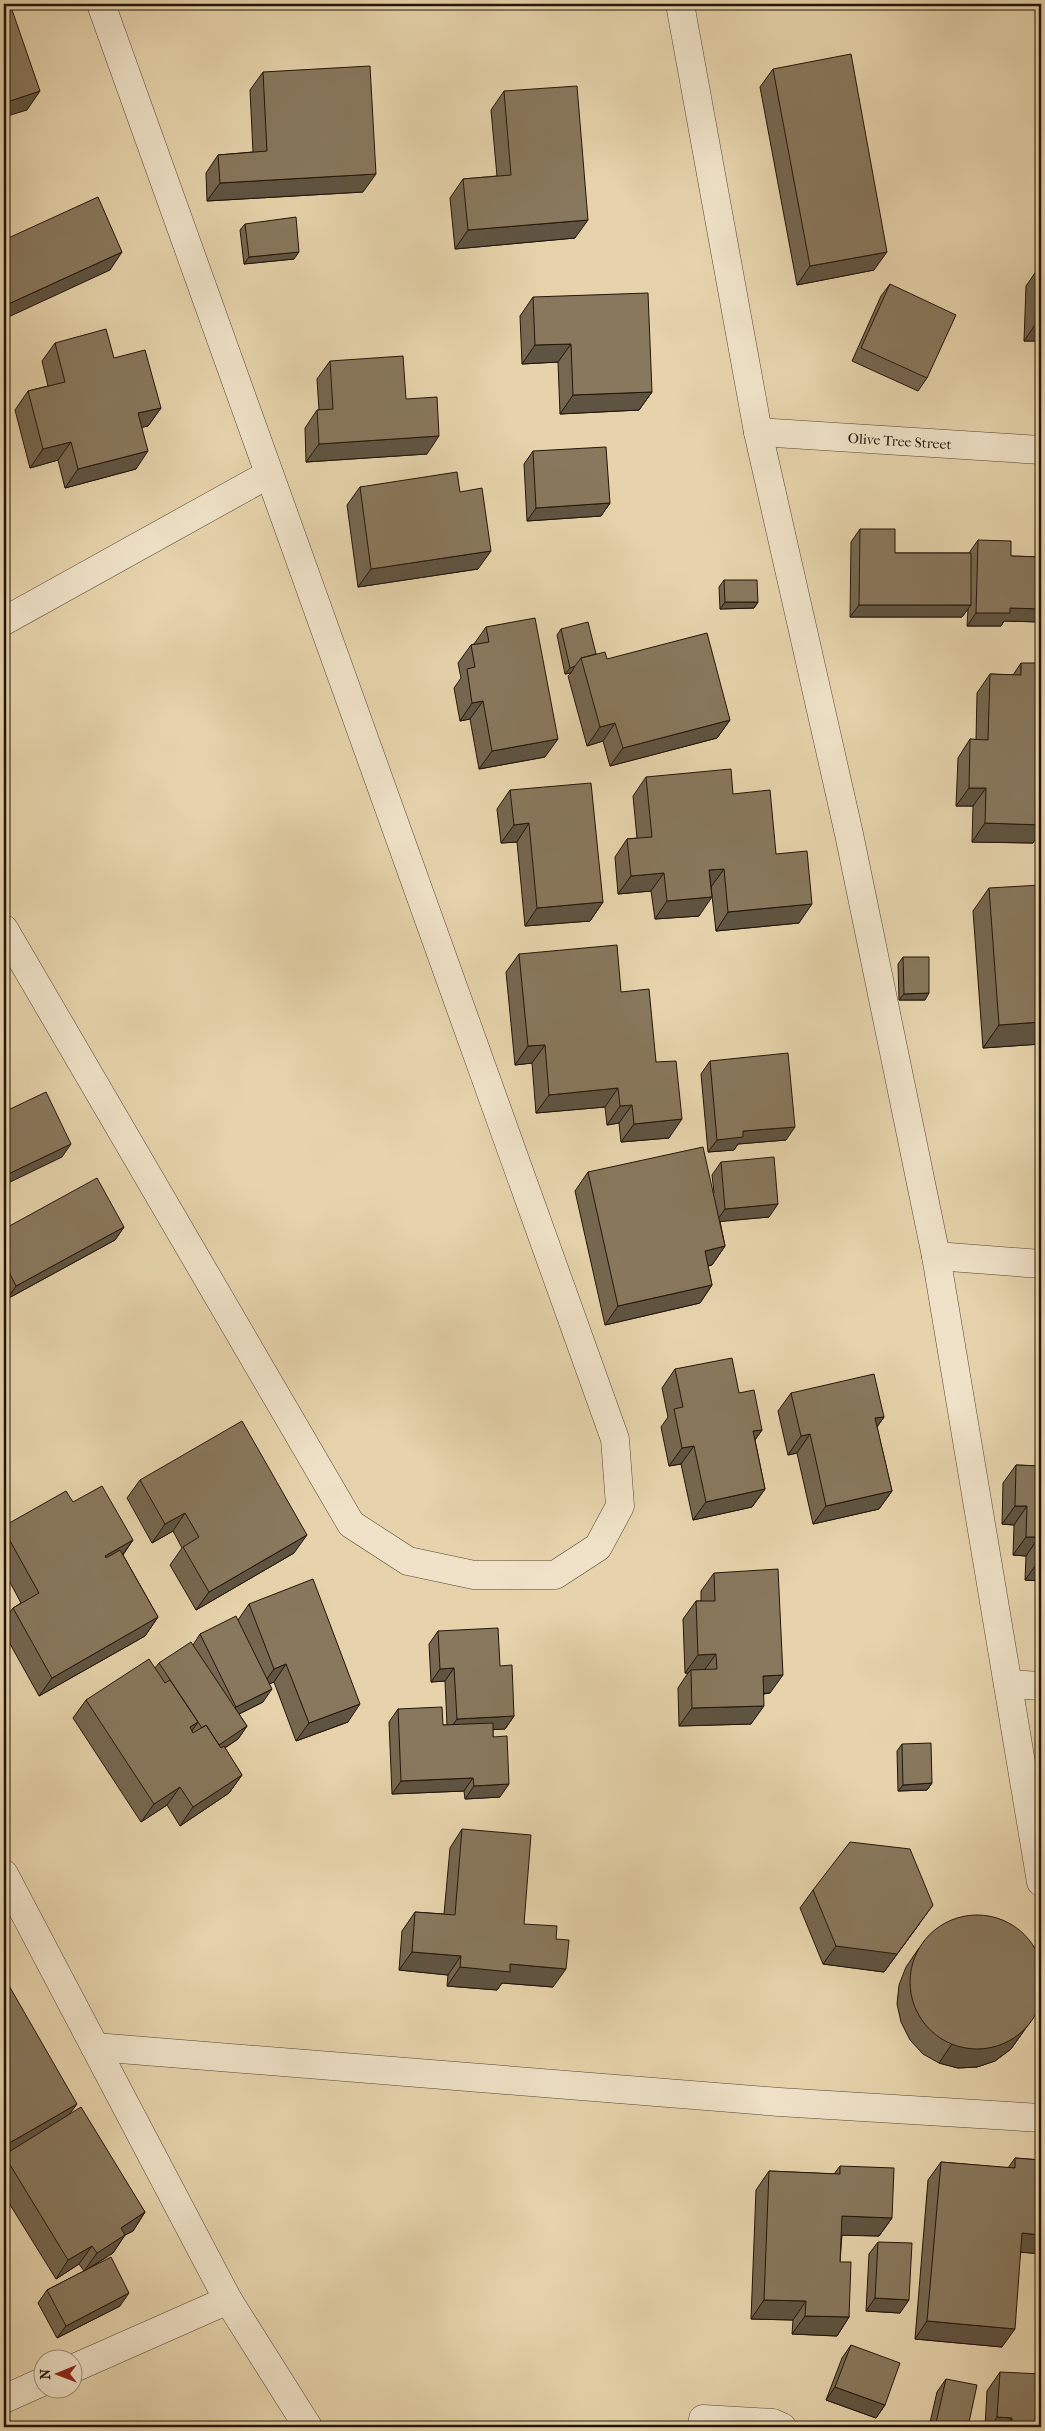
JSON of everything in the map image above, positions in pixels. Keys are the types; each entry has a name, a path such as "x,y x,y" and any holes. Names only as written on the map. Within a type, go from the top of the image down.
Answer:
{"street":[{"path":"4,929 351,1524 408,1561 474,1575 555,1575 598,1546 620,1506 616,1439 101,4"},
{"path":"680,4 758,432 849,834 936,1256 1041,1882"},
{"name":"Olive Tree Street","path":"758,432 1041,450"},
{"path":"4,621 269,474"},
{"path":"936,1256 1041,1264"},
{"path":"1008,1684 1041,1686"},
{"path":"4,1874 228,2300 308,2427"},
{"path":"95,2047 769,2101 1041,2118"},
{"path":"82,2365 228,2300"},
{"path":"4,2399 32,2386"},
{"path":"703,2419 773,2423 782,2427"}],"building":[{"path":"4,4 10,4 40,91 4,103"},
{"path":"851,54 887,252 810,266 773,69"},
{"path":"370,66 376,174 220,183 218,155 267,151 263,72"},
{"path":"577,86 588,220 468,230 463,179 511,175 504,91"},
{"path":"98,197 122,252 4,306 4,240"},
{"path":"296,217 299,252 249,257 245,224"},
{"path":"1039,267 1041,267 1041,322 1037,322"},
{"path":"890,284 956,315 927,378 861,348"},
{"path":"648,293 652,392 573,395 571,344 535,345 533,297"},
{"path":"106,329 114,358 145,350 161,408 138,413 148,451 78,469 71,442 43,449 28,391 65,382 55,343"},
{"path":"403,356 406,399 437,397 439,436 319,444 317,410 333,409 330,361"},
{"path":"606,447 610,503 536,508 533,451"},
{"path":"457,472 460,492 482,488 491,551 371,569 360,487"},
{"path":"860,529 895,529 895,553 971,553 971,605 859,605"},
{"path":"978,540 1011,541 1011,556 1041,557 1041,609 1010,608 1010,613 976,613"},
{"path":"724,580 757,580 758,602 725,602"},
{"path":"535,618 558,739 492,751 483,701 472,703 467,669 475,667 471,645 489,642 486,627"},
{"path":"588,622 596,654 581,658 575,666 570,668 561,629"},
{"path":"707,633 730,720 623,748 615,723 600,727 581,658 605,652 607,659"},
{"path":"1021,663 1041,663 1041,825 985,823 986,788 969,788 970,739 988,740 990,674 1021,675"},
{"path":"731,769 733,794 770,790 776,854 807,851 812,904 728,912 724,869 709,870 712,897 667,901 664,873 631,876 627,839 652,837 646,777"},
{"path":"591,783 603,902 537,908 529,823 514,825 510,790"},
{"path":"1041,885 1041,1022 999,1025 989,888"},
{"path":"617,945 621,992 649,989 656,1062 676,1061 682,1119 634,1124 632,1105 620,1106 618,1088 549,1095 545,1045 528,1046 519,954"},
{"path":"903,957 929,957 929,993 904,994"},
{"path":"788,1053 795,1127 743,1131 743,1137 717,1140 710,1061"},
{"path":"46,1092 71,1144 4,1176 4,1112"},
{"path":"703,1147 725,1246 705,1251 712,1285 618,1306 588,1172"},
{"path":"774,1157 778,1204 725,1209 721,1162"},
{"path":"97,1178 124,1227 16,1286 4,1262 4,1229"},
{"path":"732,1358 739,1393 754,1390 762,1430 753,1431 765,1489 706,1502 694,1446 682,1448 674,1409 683,1407 675,1369"},
{"path":"874,1374 884,1417 875,1418 892,1491 826,1506 810,1434 801,1436 791,1393"},
{"path":"242,1421 307,1535 209,1592 183,1547 199,1537 185,1513 165,1524 140,1480"},
{"path":"1016,1465 1041,1466 1041,1562 1038,1562 1039,1537 1026,1537 1027,1506 1015,1506"},
{"path":"102,1486 133,1540 105,1556 106,1558 120,1550 158,1617 52,1678 13,1608 39,1593 4,1530 4,1526 66,1491 73,1502"},
{"path":"778,1569 783,1675 763,1676 764,1706 692,1708 691,1670 717,1669 716,1654 698,1655 696,1601 715,1601 714,1573"},
{"path":"313,1579 360,1704 309,1723 286,1664 274,1669 249,1604"},
{"path":"236,1616 272,1689 236,1707 200,1634"},
{"path":"498,1628 500,1666 512,1665 514,1716 457,1719 454,1668 440,1669 438,1631"},
{"path":"191,1642 247,1726 219,1745 206,1725 202,1728 159,1663"},
{"path":"149,1659 165,1683 170,1680 198,1722 190,1727 193,1733 206,1725 221,1748 224,1746 242,1775 193,1807 180,1787 154,1804 86,1700"},
{"path":"442,1707 443,1725 493,1723 493,1737 507,1736 509,1784 474,1786 473,1778 401,1781 398,1709"},
{"path":"931,1743 932,1783 903,1785 902,1744"},
{"path":"462,1829 531,1835 524,1924 557,1926 556,1939 569,1940 566,1969 510,1964 510,1972 460,1967 461,1956 412,1952 415,1912 455,1915"},
{"path":"850,1842 910,1849 933,1905 897,1954 836,1946 813,1890"},
{"path":"977,1915 1002,1920 1024,1935 1039,1957 1044,1982 1039,2007 1024,2029 1002,2044 977,2049 952,2044 930,2029 915,2007 910,1982 915,1957 930,1935 952,1920"},
{"path":"4,1977 77,2104 4,2146"},
{"path":"81,2107 145,2212 121,2228 125,2235 97,2253 92,2246 68,2260 4,2155"},
{"path":"1015,2158 1041,2160 1041,2235 1022,2233 1015,2329 927,2321 941,2162 1015,2168"},
{"path":"840,2166 894,2168 892,2218 842,2216 840,2262 851,2262 849,2317 805,2316 806,2301 764,2300 769,2171 840,2174"},
{"path":"878,2242 912,2243 909,2300 875,2298"},
{"path":"111,2257 129,2293 66,2326 47,2290"},
{"path":"851,2345 900,2363 885,2405 835,2387"},
{"path":"1000,2372 1041,2374 1041,2427 1011,2427 1012,2418 997,2417"},
{"path":"946,2379 977,2385 968,2427 935,2427"}]}
